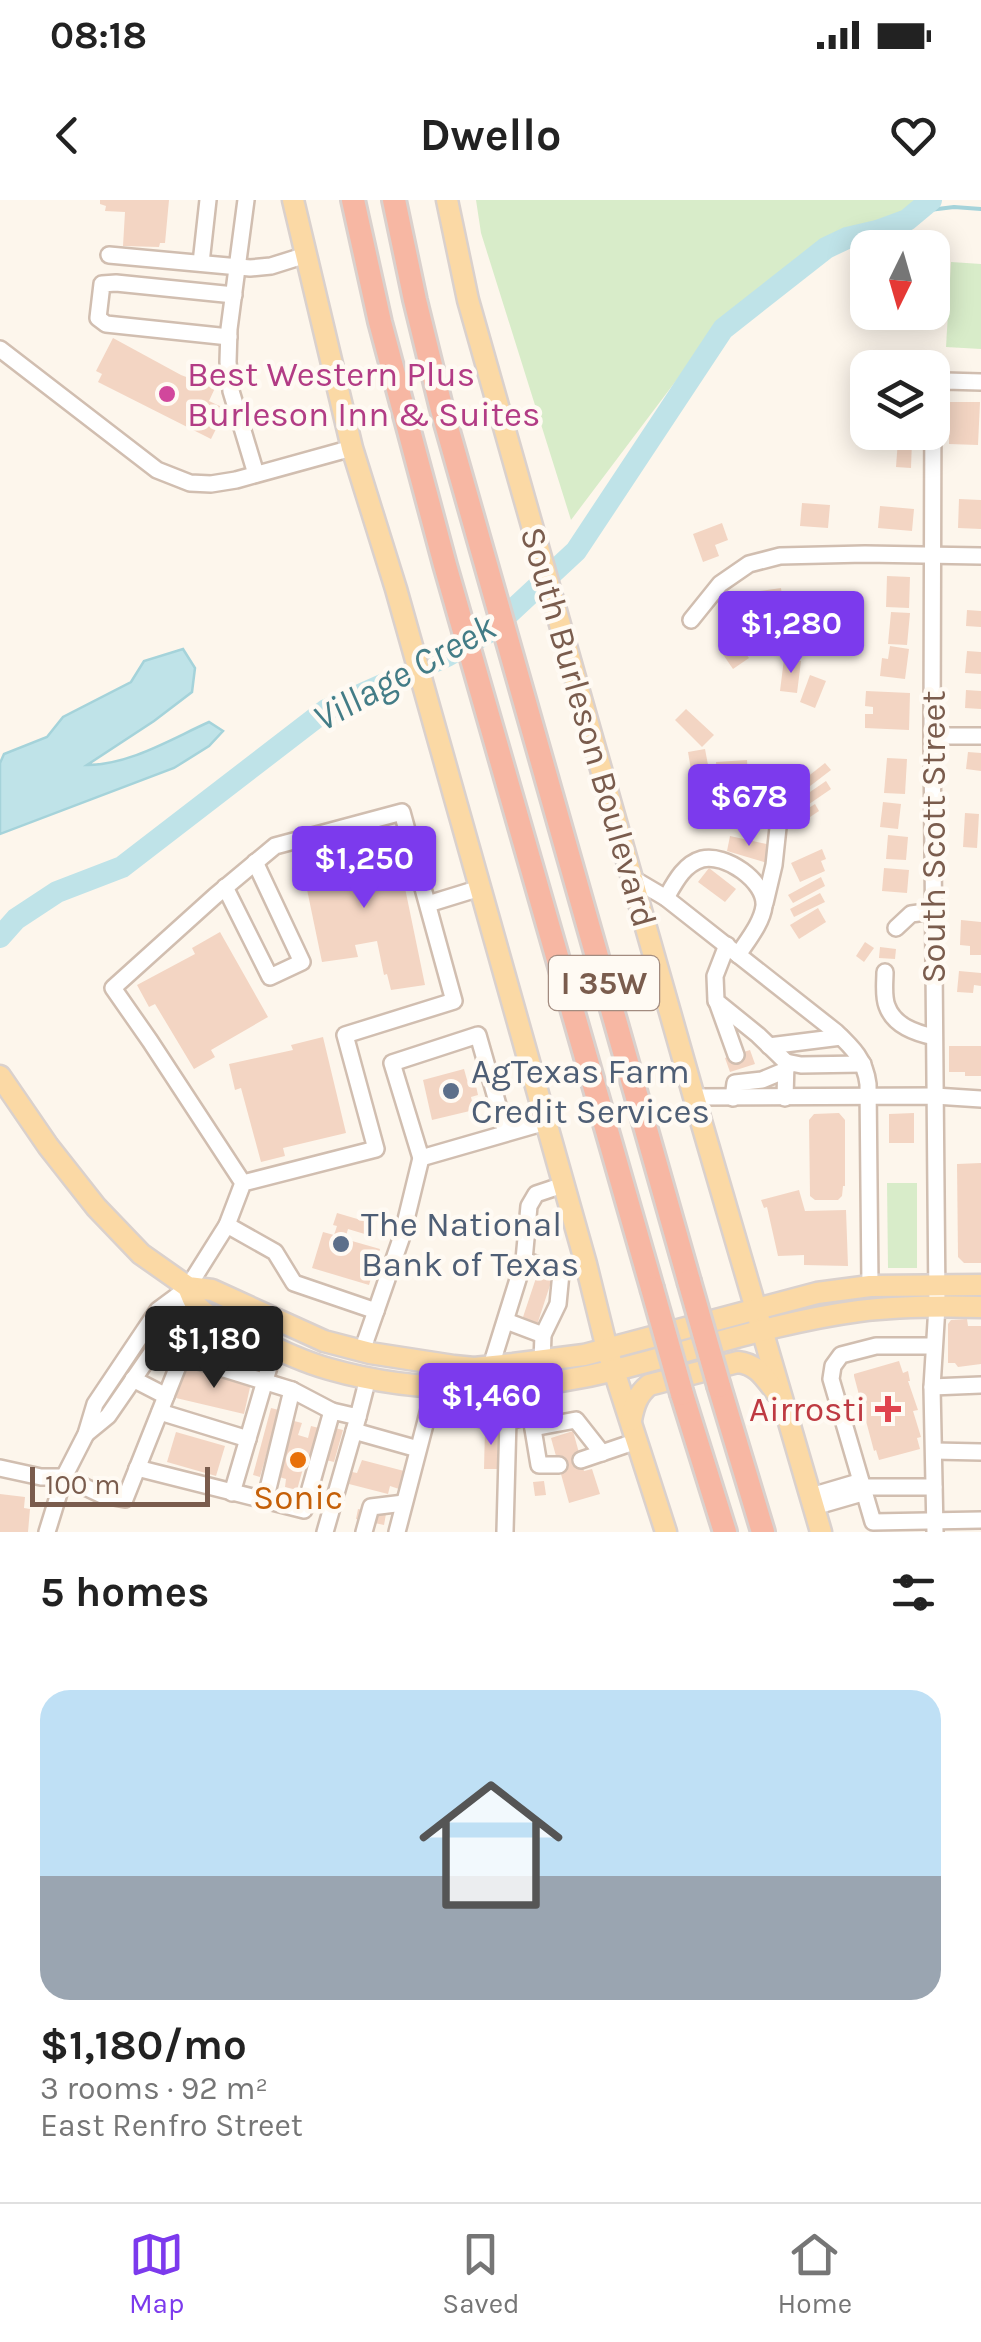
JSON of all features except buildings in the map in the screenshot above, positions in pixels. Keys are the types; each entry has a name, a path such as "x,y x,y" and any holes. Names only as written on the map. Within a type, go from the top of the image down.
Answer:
{"highway":[{"name":"I 35W","path":"353,200 380,322 444,565 724,1532"},
{"name":"I 35W","path":"394,200 436,388 762,1532"},
{"path":"682,1394 708,1532"}],"main road":[{"path":"293,200 352,448 396,589 607,1349 666,1532"},
{"name":"South Burleson Boulevard","path":"447,200 468,300 694,1098 822,1532"},
{"path":"0,1076 48,1146 141,1254 188,1287 212,1290 324,1341 362,1351 433,1364 483,1367 542,1361 607,1349 817,1293 870,1286 981,1306"},
{"path":"188,1287 195,1305 326,1369 457,1388 530,1384 614,1371 712,1343 981,1285"},
{"path":"631,1420 634,1403 649,1385 738,1362 757,1369 783,1402"},
{"path":"368,1378 370,1370 378,1368 462,1374 483,1367"}],"street":[{"path":"202,263 208,200"},
{"path":"246,200 228,362 231,391 256,474"},
{"path":"109,255 238,266 270,266 306,255"},
{"path":"228,337 106,324 98,318 102,284 234,294"},
{"path":"0,350 157,470 190,483 211,484 352,448"},
{"path":"950,381 981,382"},
{"name":"South Scott Street","path":"933,450 935,1526"},
{"path":"691,620 720,584 748,564 780,556 981,556"},
{"path":"932,736 981,736"},
{"path":"732,1098 741,1069 716,1001 715,976 732,950 758,924 774,865 780,808"},
{"path":"402,812 454,1001 345,1035 376,1150 243,1183 113,988 275,846 402,812"},
{"path":"666,898 690,864 705,858 723,859 751,879 762,893 764,907"},
{"path":"225,887 270,976 302,962 256,862"},
{"path":"632,878 666,898 856,1051 863,1064 868,1096 870,1286"},
{"path":"428,904 480,888"},
{"path":"896,928 910,914 933,911"},
{"path":"886,972 886,1006 890,1012 907,1029 934,1038"},
{"path":"716,1001 770,1046 786,1066 785,1098"},
{"path":"362,1351 402,1236 421,1158 392,1063 478,1035 506,1133"},
{"path":"770,1046 841,1037"},
{"path":"741,1069 762,1080 786,1066 863,1064"},
{"path":"694,1098 981,1099"},
{"path":"421,1158 546,1122"},
{"path":"86,1434 108,1416 176,1319 188,1287 227,1225 243,1183"},
{"path":"483,1367 506,1321 524,1260 528,1206 536,1194 563,1184"},
{"path":"227,1225 276,1252 294,1284 376,1310"},
{"path":"524,1260 561,1274 586,1264"},
{"path":"542,1361 543,1334 558,1304 561,1274"},
{"path":"47,1532 94,1404 158,1310 188,1287"},
{"path":"506,1321 543,1334"},
{"path":"232,1494 269,1366 243,1344 236,1328"},
{"path":"933,1346 876,1346 841,1355 833,1366 831,1379 873,1522 881,1527 981,1520"},
{"path":"0,1468 41,1477 64,1477 102,1495 124,1499 182,1356 292,1390 356,1424 418,1449"},
{"path":"325,1532 368,1378"},
{"path":"133,1380 163,1404 248,1439"},
{"path":"530,1384 539,1465 560,1465"},
{"path":"932,1387 981,1385"},
{"path":"397,1532 435,1386"},
{"path":"457,1388 457,1412 462,1415 532,1424 576,1420 602,1453"},
{"path":"267,1493 292,1390"},
{"path":"137,1468 232,1494 267,1493 304,1510 332,1411"},
{"path":"505,1531 508,1419"},
{"path":"581,1460 638,1441"},
{"path":"934,1451 981,1452"},
{"path":"864,1487 934,1487"},
{"path":"813,1502 859,1494 864,1487"},
{"path":"364,1532 371,1507 404,1503"},
{"path":"56,1506 57,1532"}],"green space":[{"path":"476,200 922,200 902,217 827,240 721,321 571,520 481,233"},
{"path":"951,262 981,264 981,349 946,347"},
{"path":"887,1183 917,1183 917,1268 888,1268"}],"water":[{"path":"183,649 195,668 192,692 87,765 134,756 209,722 223,731 209,746 174,768 0,834 0,763 4,754 47,737 63,717 131,682 144,661"}],"waterway":[{"name":"Village Creek","path":"0,937 16,919 57,892 122,867 326,710 447,656 489,632 576,551 723,329 826,248 907,220 931,200"},
{"path":"921,211 981,209"}],"place":[{"name":"Best Western Plus Burleson Inn & Suites","path":"167,394"},
{"name":"AgTexas Farm Credit Services","path":"451,1091"},
{"name":"The National Bank of Texas","path":"341,1244"},
{"name":"Airrosti","path":"888,1409"},
{"name":"Sonic","path":"298,1460"}]}
